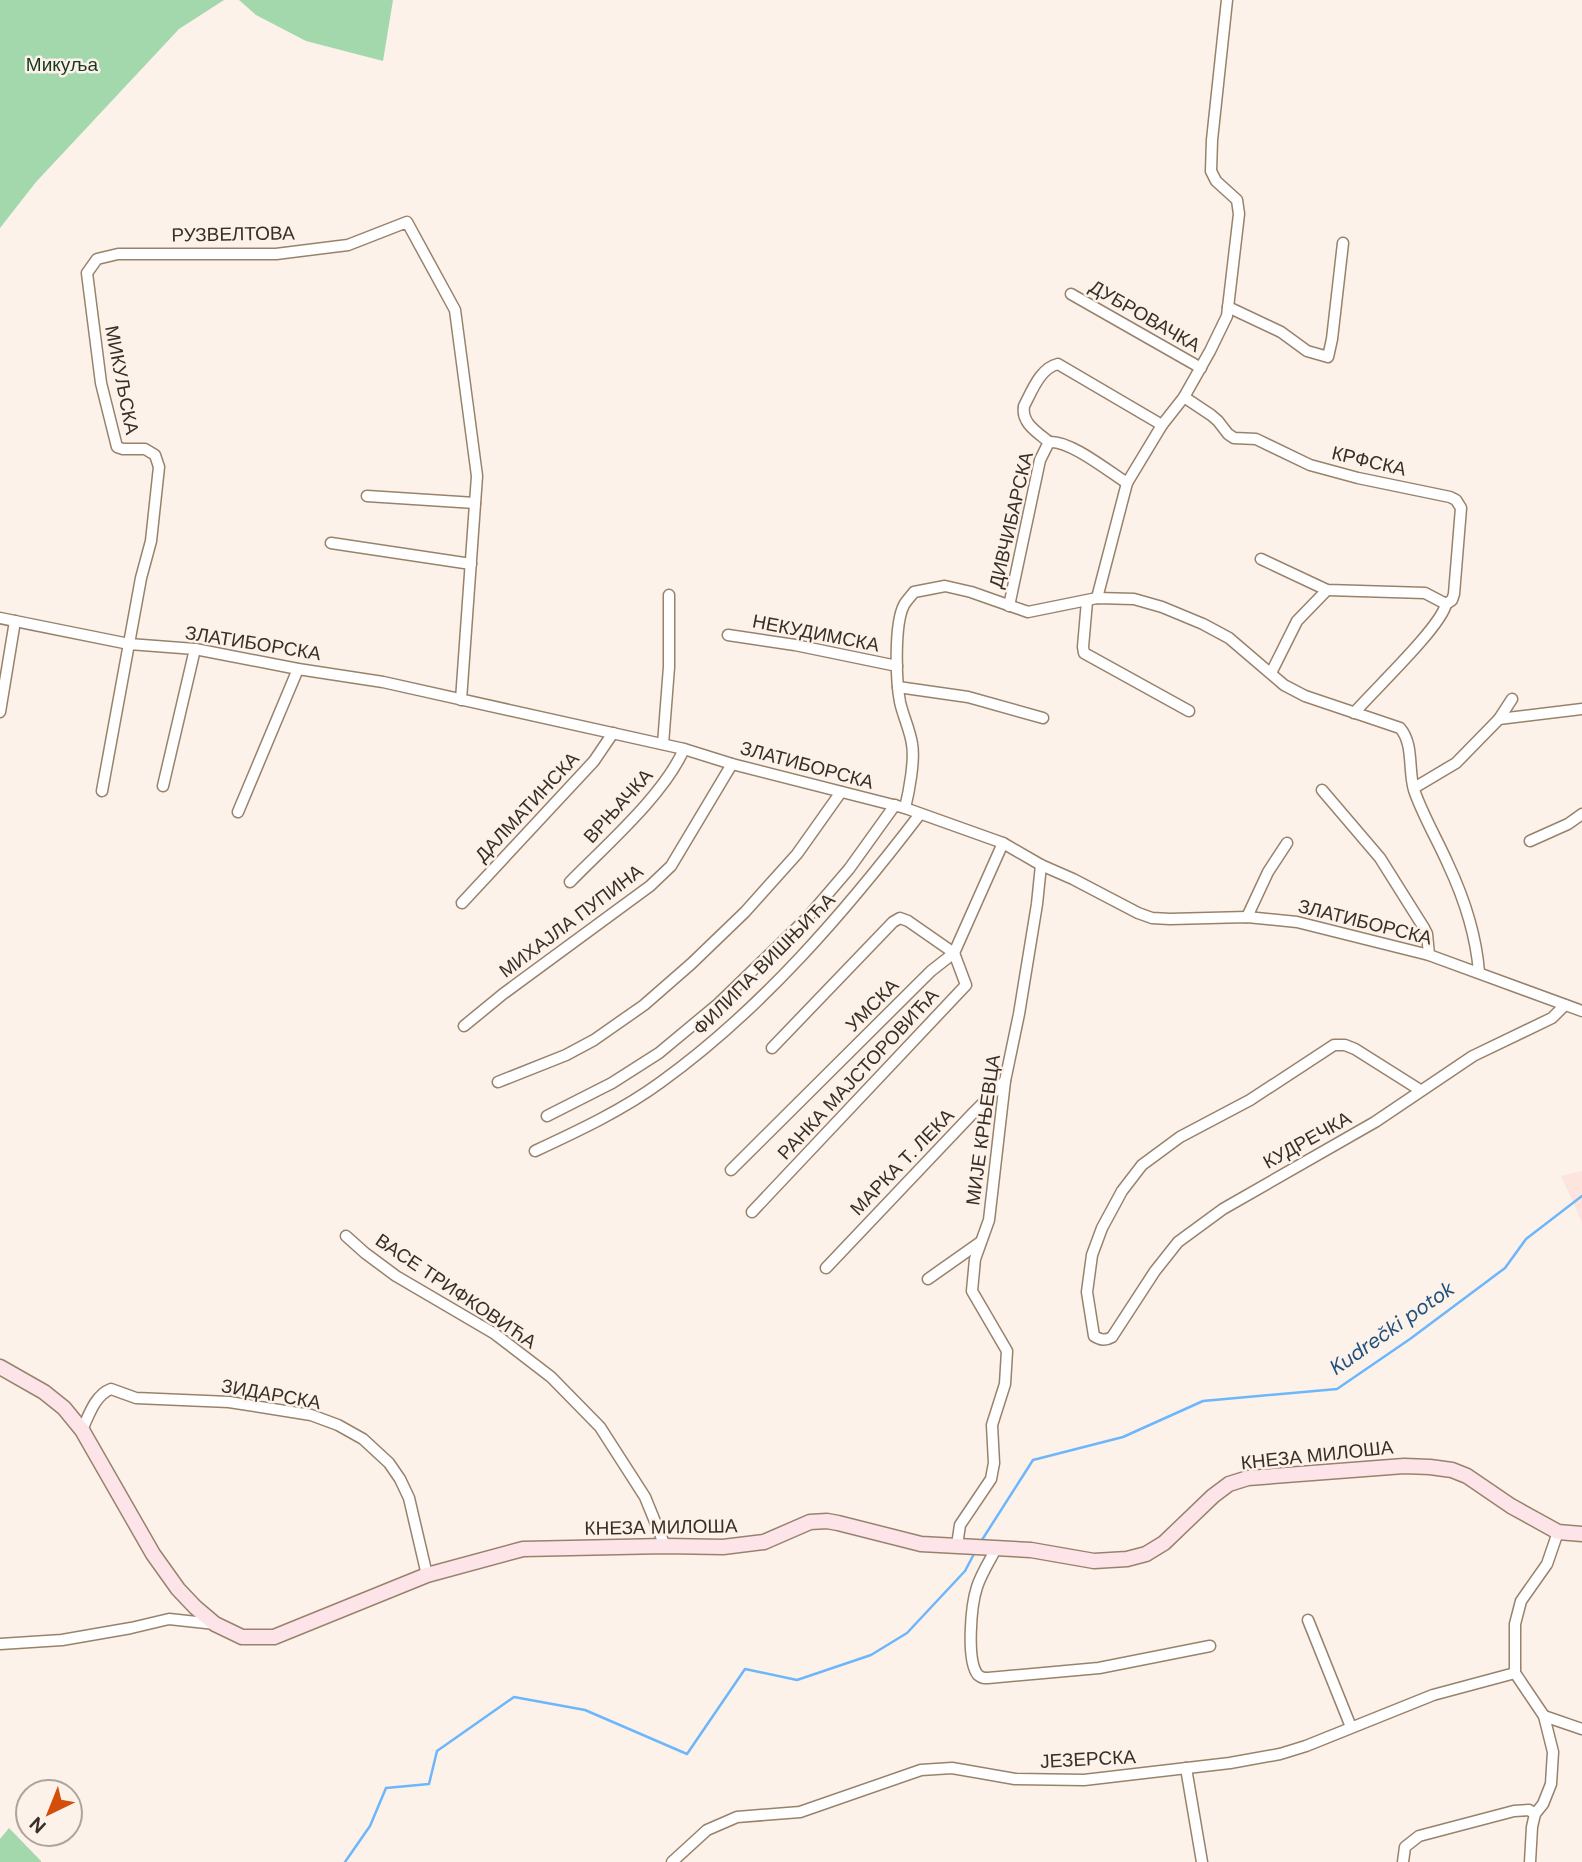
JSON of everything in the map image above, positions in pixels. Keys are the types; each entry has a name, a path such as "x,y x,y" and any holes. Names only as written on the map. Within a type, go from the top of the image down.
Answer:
{"street":[{"path":"1189,711 1084,653 1083,647 1092,600 1127,483 1162,425 1184,397 1227,316 1239,214 1237,200 1216,181 1212,171 1212,140 1227,0"},
{"name":"РУЗВЕЛТОВА","path":"97,259 118,254 276,254 348,245 407,222 455,310 477,476 475,503"},
{"path":"1228,307 1281,332 1307,351 1328,357 1343,243"},
{"name":"МИКУЉСКА","path":"97,259 87,273 101,383 117,447 145,449 155,455 159,467 151,541 141,578 129,645"},
{"name":"ДУБРОВАЧКА","path":"1072,294 1201,368"},
{"path":"1127,483 1079,452 1057,441 1049,442 1027,423 1023,408 1045,370 1058,364 1162,425"},
{"name":"КРФСКА","path":"1184,397 1211,415 1234,438 1256,439 1310,465 1456,500 1461,508 1454,594 1452,600 1446,604"},
{"name":"ДИВЧИБАРСКА","path":"1009,606 1040,460 1049,442"},
{"path":"367,496 475,503 461,700"},
{"path":"331,542 471,564"},
{"path":"1261,559 1327,590 1425,593 1446,604 1428,634 1354,713"},
{"path":"547,1116 612,1083 648,1060 718,1004 807,918 900,807 909,789 912,746 900,705 898,687 901,615 903,606 914,592 945,586 1028,612 1092,600 1134,599 1162,607 1228,638 1284,685 1305,696 1400,728 1406,735 1414,788 1466,910 1477,946 1479,972"},
{"path":"1271,673 1297,621 1327,590"},
{"path":"663,744 669,667 669,595"},
{"name":"ЗЛАТИБОРСКА","path":"0,618 129,645 195,649 383,682 684,749 900,807 1003,843 1041,865 1152,918 1247,917 1297,922 1429,955 1582,1012"},
{"path":"0,712 15,621"},
{"name":"НЕКУДИМСКА","path":"728,635 795,645 897,666"},
{"path":"102,791 129,645"},
{"path":"163,786 195,649"},
{"path":"238,812 298,668"},
{"path":"898,687 968,697 1043,718"},
{"path":"1414,788 1456,763 1499,719 1511,699"},
{"path":"1499,719 1582,709"},
{"name":"ДАЛМАТИНСКА","path":"462,903 594,761 613,733"},
{"name":"ВРЊАЧКА","path":"570,882 662,784 676,766 684,749"},
{"name":"МИХАЈЛА ПУПИНА","path":"464,1026 503,994 650,886 671,866 732,764"},
{"path":"1322,790 1380,858 1424,928 1429,955"},
{"path":"498,1082 566,1055 594,1040 644,1005 745,912 797,854 841,792"},
{"name":"ФИЛИПА ВИШЊИЋА","path":"535,1152 576,1132 650,1089 711,1044 834,922 920,814"},
{"path":"1530,841 1568,824 1582,814"},
{"name":"УМСКА","path":"731,1170 931,971 954,953 1003,843"},
{"path":"1247,917 1268,872 1287,843"},
{"name":"МИЈЕ КРЊЕВЦА","path":"1041,865 1037,904 1005,1081 989,1220 975,1259 972,1292 1007,1351 1005,1384 992,1424 994,1463 991,1479 960,1525 977,1546 976,1588 971,1625 972,1662 977,1674 981,1678 988,1678 1099,1668 1210,1646"},
{"path":"772,1048 893,922 900,918 908,920 954,953"},
{"name":"РАНКА МАЈСТОРОВИЋА","path":"752,1212 966,985 954,953"},
{"name":"КУДРЕЧКА","path":"1420,1090 1355,1049 1334,1045 1250,1100 1180,1137 1142,1165 1122,1191 1102,1228 1092,1255 1087,1292 1094,1336 1100,1340 1112,1337 1155,1271 1178,1242 1223,1209 1375,1122 1473,1056 1552,1018 1565,1005"},
{"name":"МАРКА Т. ЛЕКА","path":"826,1268 1005,1081"},
{"name":"ВАСЕ ТРИФКОВИЋА","path":"346,1236 396,1276 495,1334 551,1377 600,1427 645,1497 665,1546"},
{"path":"928,1279 979,1243"},
{"name":"КНЕЗА МИЛОША","path":"0,1367 44,1392 64,1408 82,1430 153,1553 178,1589 215,1624 242,1637 274,1637 427,1575 523,1549 723,1546 764,1542 810,1522 827,1521 920,1544 1031,1550 1094,1561 1127,1559 1146,1554 1164,1543 1229,1484 1248,1478 1404,1466 1430,1466 1452,1470 1467,1476 1511,1506 1558,1532 1582,1534"},
{"name":"ЗИДАРСКА","path":"82,1430 99,1397 111,1389 136,1398 229,1402 311,1415 338,1425 363,1439 377,1451 400,1479 408,1498 427,1575"},
{"path":"1530,1862 1532,1827 1535,1814 1543,1804 1551,1784 1553,1752 1544,1716 1514,1673 1515,1624 1521,1601 1547,1564 1558,1532"},
{"path":"0,1644 62,1640 169,1619 215,1624"},
{"path":"1308,1620 1351,1727"},
{"name":"ЈЕЗЕРСКА","path":"672,1862 707,1830 737,1817 800,1812 922,1770 952,1768 1015,1779 1084,1780 1280,1754 1307,1746 1433,1695 1514,1673"},
{"path":"1544,1716 1582,1729"},
{"path":"1185,1768 1202,1862"},
{"path":"1403,1862 1405,1847 1419,1836 1514,1811 1529,1810 1535,1814"}],"shaded area":[{"path":"1582,1171 1582,1222 1561,1176"}],"green space":[{"name":"Микуља","path":"0,0 224,0 179,29 36,182 0,228"},
{"path":"239,0 393,0 383,61 306,41 256,15"},
{"path":"9,1828 14,1833 14,1848 28,1848 41,1862 0,1862 0,1839"}],"waterway":[{"name":"Kudrečki potok","path":"980,1543 1033,1460 1123,1437 1203,1401 1337,1389 1505,1268 1526,1239 1582,1196"},
{"name":"Kudrečki potok","path":"345,1862 370,1826 386,1788 429,1784 437,1751 514,1697 585,1710 687,1754 745,1669 797,1680 871,1655 907,1633 965,1571 975,1552"}]}
